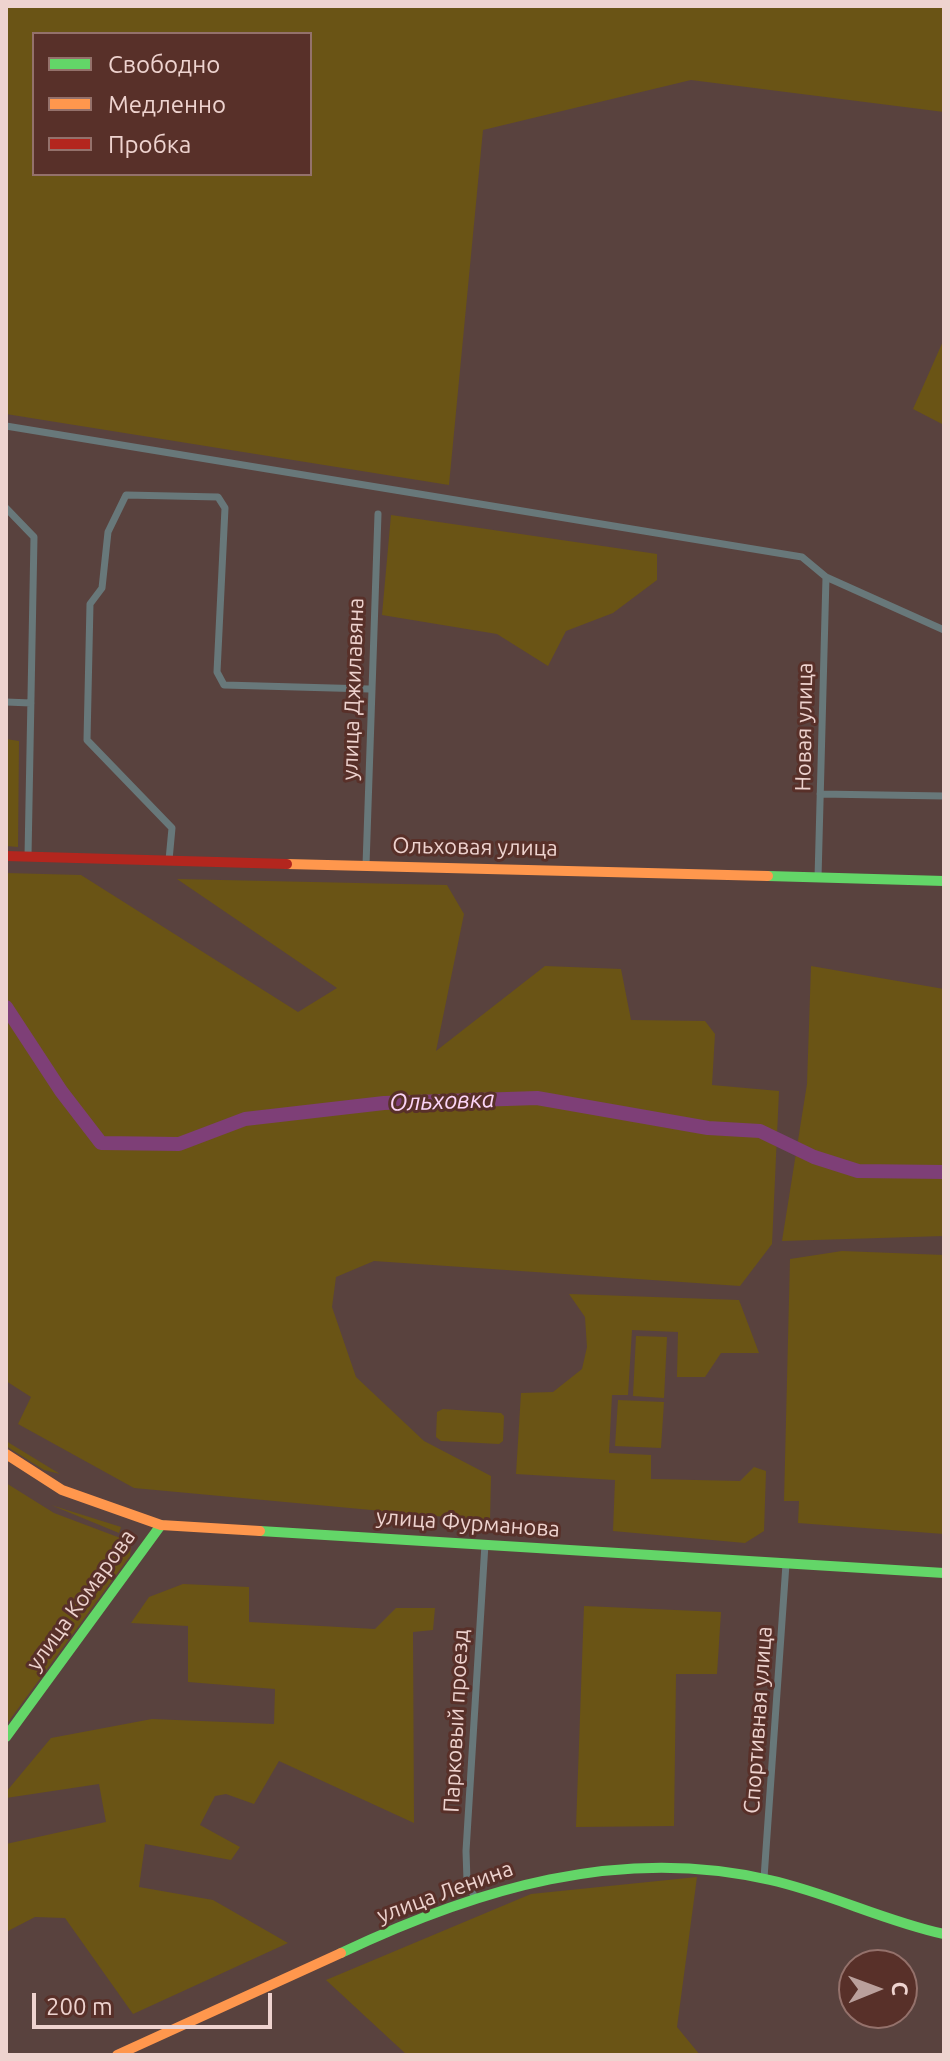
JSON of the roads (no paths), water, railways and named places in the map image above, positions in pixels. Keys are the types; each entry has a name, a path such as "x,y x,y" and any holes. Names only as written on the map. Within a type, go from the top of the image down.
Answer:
{"main road":[{"name":"Ольховая улица","path":"6,856 944,881"},
{"name":"улица Фурманова","path":"6,1454 62,1490 161,1525 944,1573"},
{"name":"улица Комарова","path":"6,1737 161,1525"},
{"name":"улица Ленина","path":"117,2055 339,1953 475,1898 530,1883 621,1868 677,1868 764,1878 912,1928 944,1934"}],"street":[{"path":"6,426 802,557 826,577 944,630"},
{"path":"169,860 172,828 87,740 90,604 102,588 108,532 126,495 218,497 225,508 217,672 224,685 369,689"},
{"path":"6,508 34,537 28,856"},
{"name":"улица Джилавяна","path":"366,865 369,689 378,514"},
{"name":"Новая улица","path":"818,878 826,577"},
{"path":"6,702 31,703"},
{"path":"820,794 944,796"},
{"name":"Парковый проезд","path":"475,1898 467,1881 466,1851 485,1544"},
{"name":"Спортивная улица","path":"764,1878 786,1564"}],"waterway":[{"name":"Ольховка","path":"6,1007 61,1091 101,1143 179,1144 245,1119 384,1103 537,1098 708,1128 760,1131 814,1157 858,1171 944,1172"}]}
